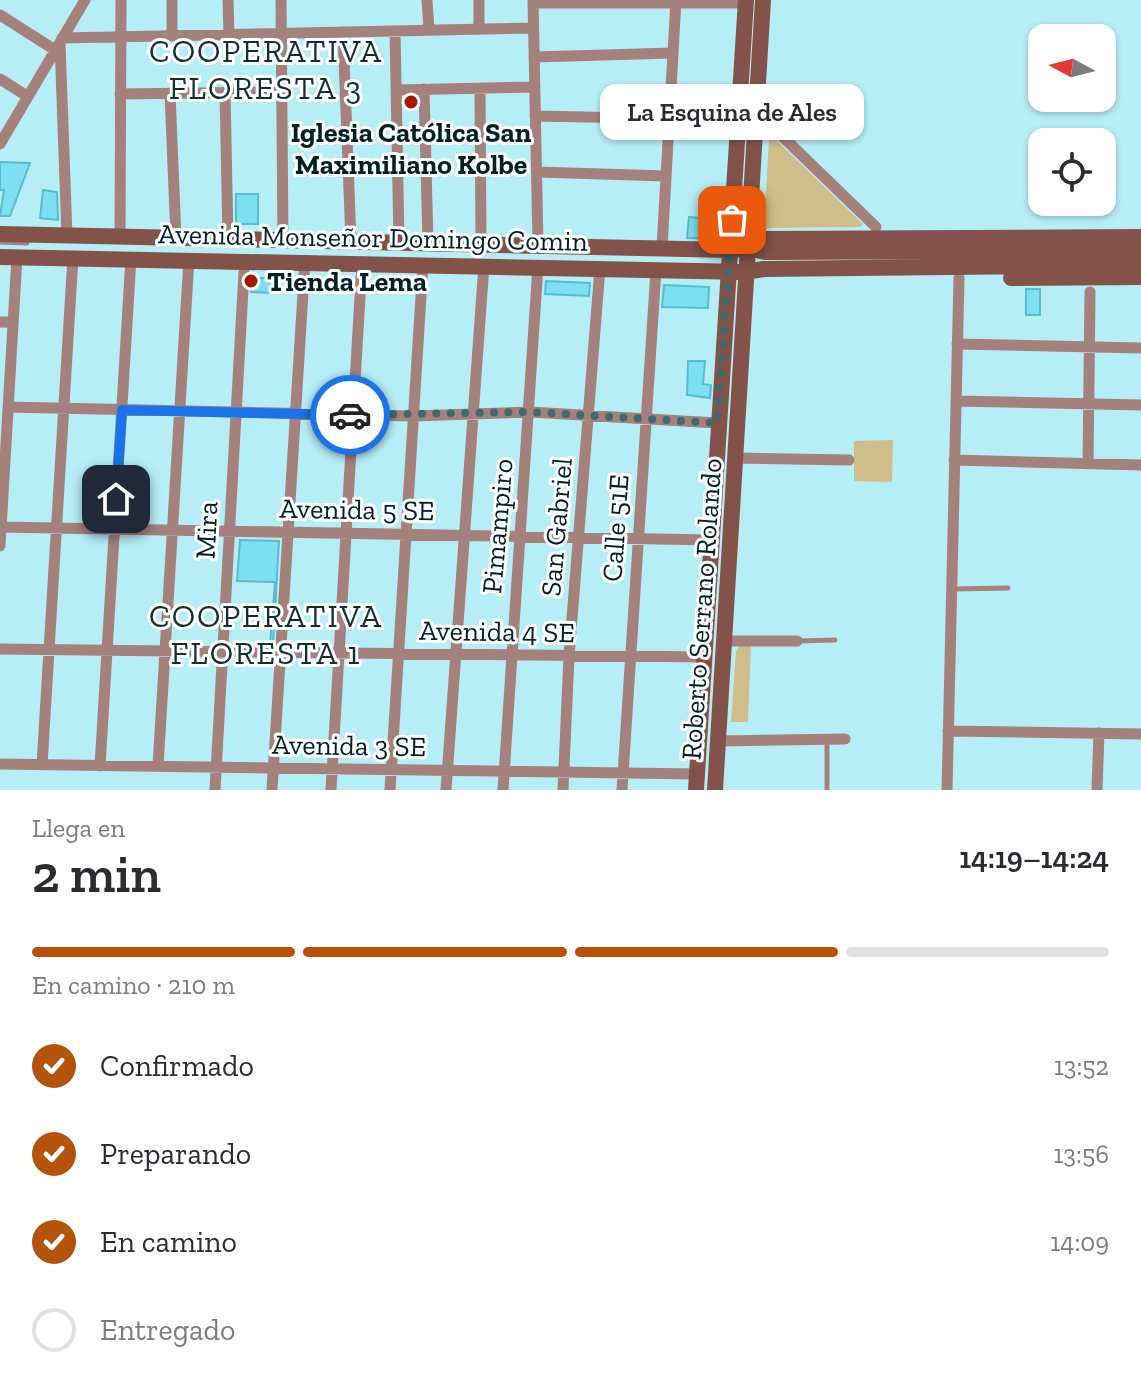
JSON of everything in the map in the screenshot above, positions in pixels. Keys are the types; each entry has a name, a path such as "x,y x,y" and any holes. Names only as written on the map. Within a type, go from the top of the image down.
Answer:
{"main road":[{"name":"Roberto Serrano Rolando","path":"697,782 717,423 755,110 753,1"},
{"name":"Roberto Serrano Rolando","path":"715,790 736,458 738,120 753,1"},
{"name":"Avenida Monseñor Domingo Comin","path":"0,234 662,248 737,259"},
{"path":"737,259 765,252 1141,237"},
{"path":"981,244 1141,250"},
{"name":"Avenida Monseñor Domingo Comin","path":"0,257 656,270 737,259"},
{"path":"737,259 764,269 1024,272 1141,277"},
{"path":"737,259 764,280 959,278 1141,265"}],"street":[{"path":"0,144 85,0"},
{"path":"120,238 121,0"},
{"path":"172,0 172,36"},
{"path":"228,0 229,34"},
{"path":"281,0 283,240"},
{"path":"427,0 429,30"},
{"path":"479,0 479,29"},
{"path":"662,248 676,0"},
{"path":"538,245 533,1 753,1"},
{"path":"0,15 59,44 120,37 533,28"},
{"path":"395,31 399,243"},
{"path":"343,32 351,242"},
{"path":"59,44 67,236"},
{"path":"534,57 673,53"},
{"path":"0,79 27,96"},
{"path":"397,90 535,87"},
{"path":"424,89 428,243"},
{"path":"480,89 481,244"},
{"path":"225,92 228,239"},
{"path":"120,94 282,92"},
{"path":"170,93 176,238"},
{"path":"755,110 876,227"},
{"path":"535,116 738,120"},
{"path":"537,172 666,176"},
{"path":"0,546 3,442 8,407 5,381 17,257"},
{"path":"42,765 73,257"},
{"path":"100,766 131,258"},
{"path":"158,766 189,259"},
{"path":"272,790 305,261"},
{"path":"331,790 362,263"},
{"path":"390,790 423,264"},
{"path":"446,790 462,535 484,265"},
{"name":"Pimampiro","path":"503,790 538,266"},
{"name":"San Gabriel","path":"563,790 569,656 600,268"},
{"name":"Calle 51E","path":"622,790 656,270"},
{"name":"Mira","path":"215,790 244,272"},
{"path":"947,790 959,278"},
{"path":"1088,464 1090,292"},
{"path":"0,322 13,322"},
{"path":"957,344 1141,348"},
{"path":"956,401 1141,405"},
{"path":"8,407 413,416 530,412 717,423"},
{"path":"736,458 849,460"},
{"path":"954,460 1141,465"},
{"name":"Avenida 5 SE","path":"1,527 712,540"},
{"path":"725,641 797,641"},
{"name":"Avenida 4 SE","path":"0,649 705,657"},
{"path":"948,731 1141,734"},
{"path":"1097,790 1099,733"},
{"path":"719,741 845,739"},
{"name":"Avenida 3 SE","path":"0,764 623,773 697,782"}],"lane":[{"name":"Roberto Serrano Rolando","path":"737,259 735,240 753,1"},
{"name":"Roberto Serrano Rolando","path":"737,259 753,1"},
{"name":"Avenida Monseñor Domingo Comin","path":"0,242 737,259"},
{"name":"Avenida Monseñor Domingo Comin","path":"0,251 737,259"},
{"path":"952,589 1008,588"},
{"path":"797,641 835,640"},
{"path":"827,739 827,790"}],"shaded area":[{"path":"774,138 863,224 860,227 764,228 769,139"},
{"path":"893,440 892,482 854,481 854,441"},
{"path":"751,644 748,722 731,722 736,651 740,645"}],"building":[{"path":"0,162 30,163 10,216 0,216 4,190 0,190"},
{"path":"43,190 57,192 58,220 40,218"},
{"path":"236,194 258,194 258,224 236,224"},
{"path":"689,217 714,219 713,230 720,231 720,239 687,238"},
{"path":"252,278 275,278 275,293 251,292"},
{"path":"546,281 590,283 589,296 545,294"},
{"path":"664,285 709,287 708,308 662,307"},
{"path":"1026,289 1040,289 1040,315 1026,315"},
{"path":"688,361 705,361 703,384 711,385 710,398 687,395"},
{"path":"240,540 279,541 273,644 270,644 275,582 237,581"}],"way so far":[{"path":"350,415 530,412 717,423 732,220"}],"place":[{"name":"Iglesia Católica San Maximiliano Kolbe","path":"411,102"},
{"name":"La Esquina de Ales","path":"732,220"},
{"name":"Tienda Lema","path":"251,281"}],"district":[{"name":"COOPERATIVA FLORESTA 3","path":"266,70"},
{"name":"COOPERATIVA FLORESTA 1","path":"266,634"}],"route":[{"path":"116,499 122,410 350,415"}]}
